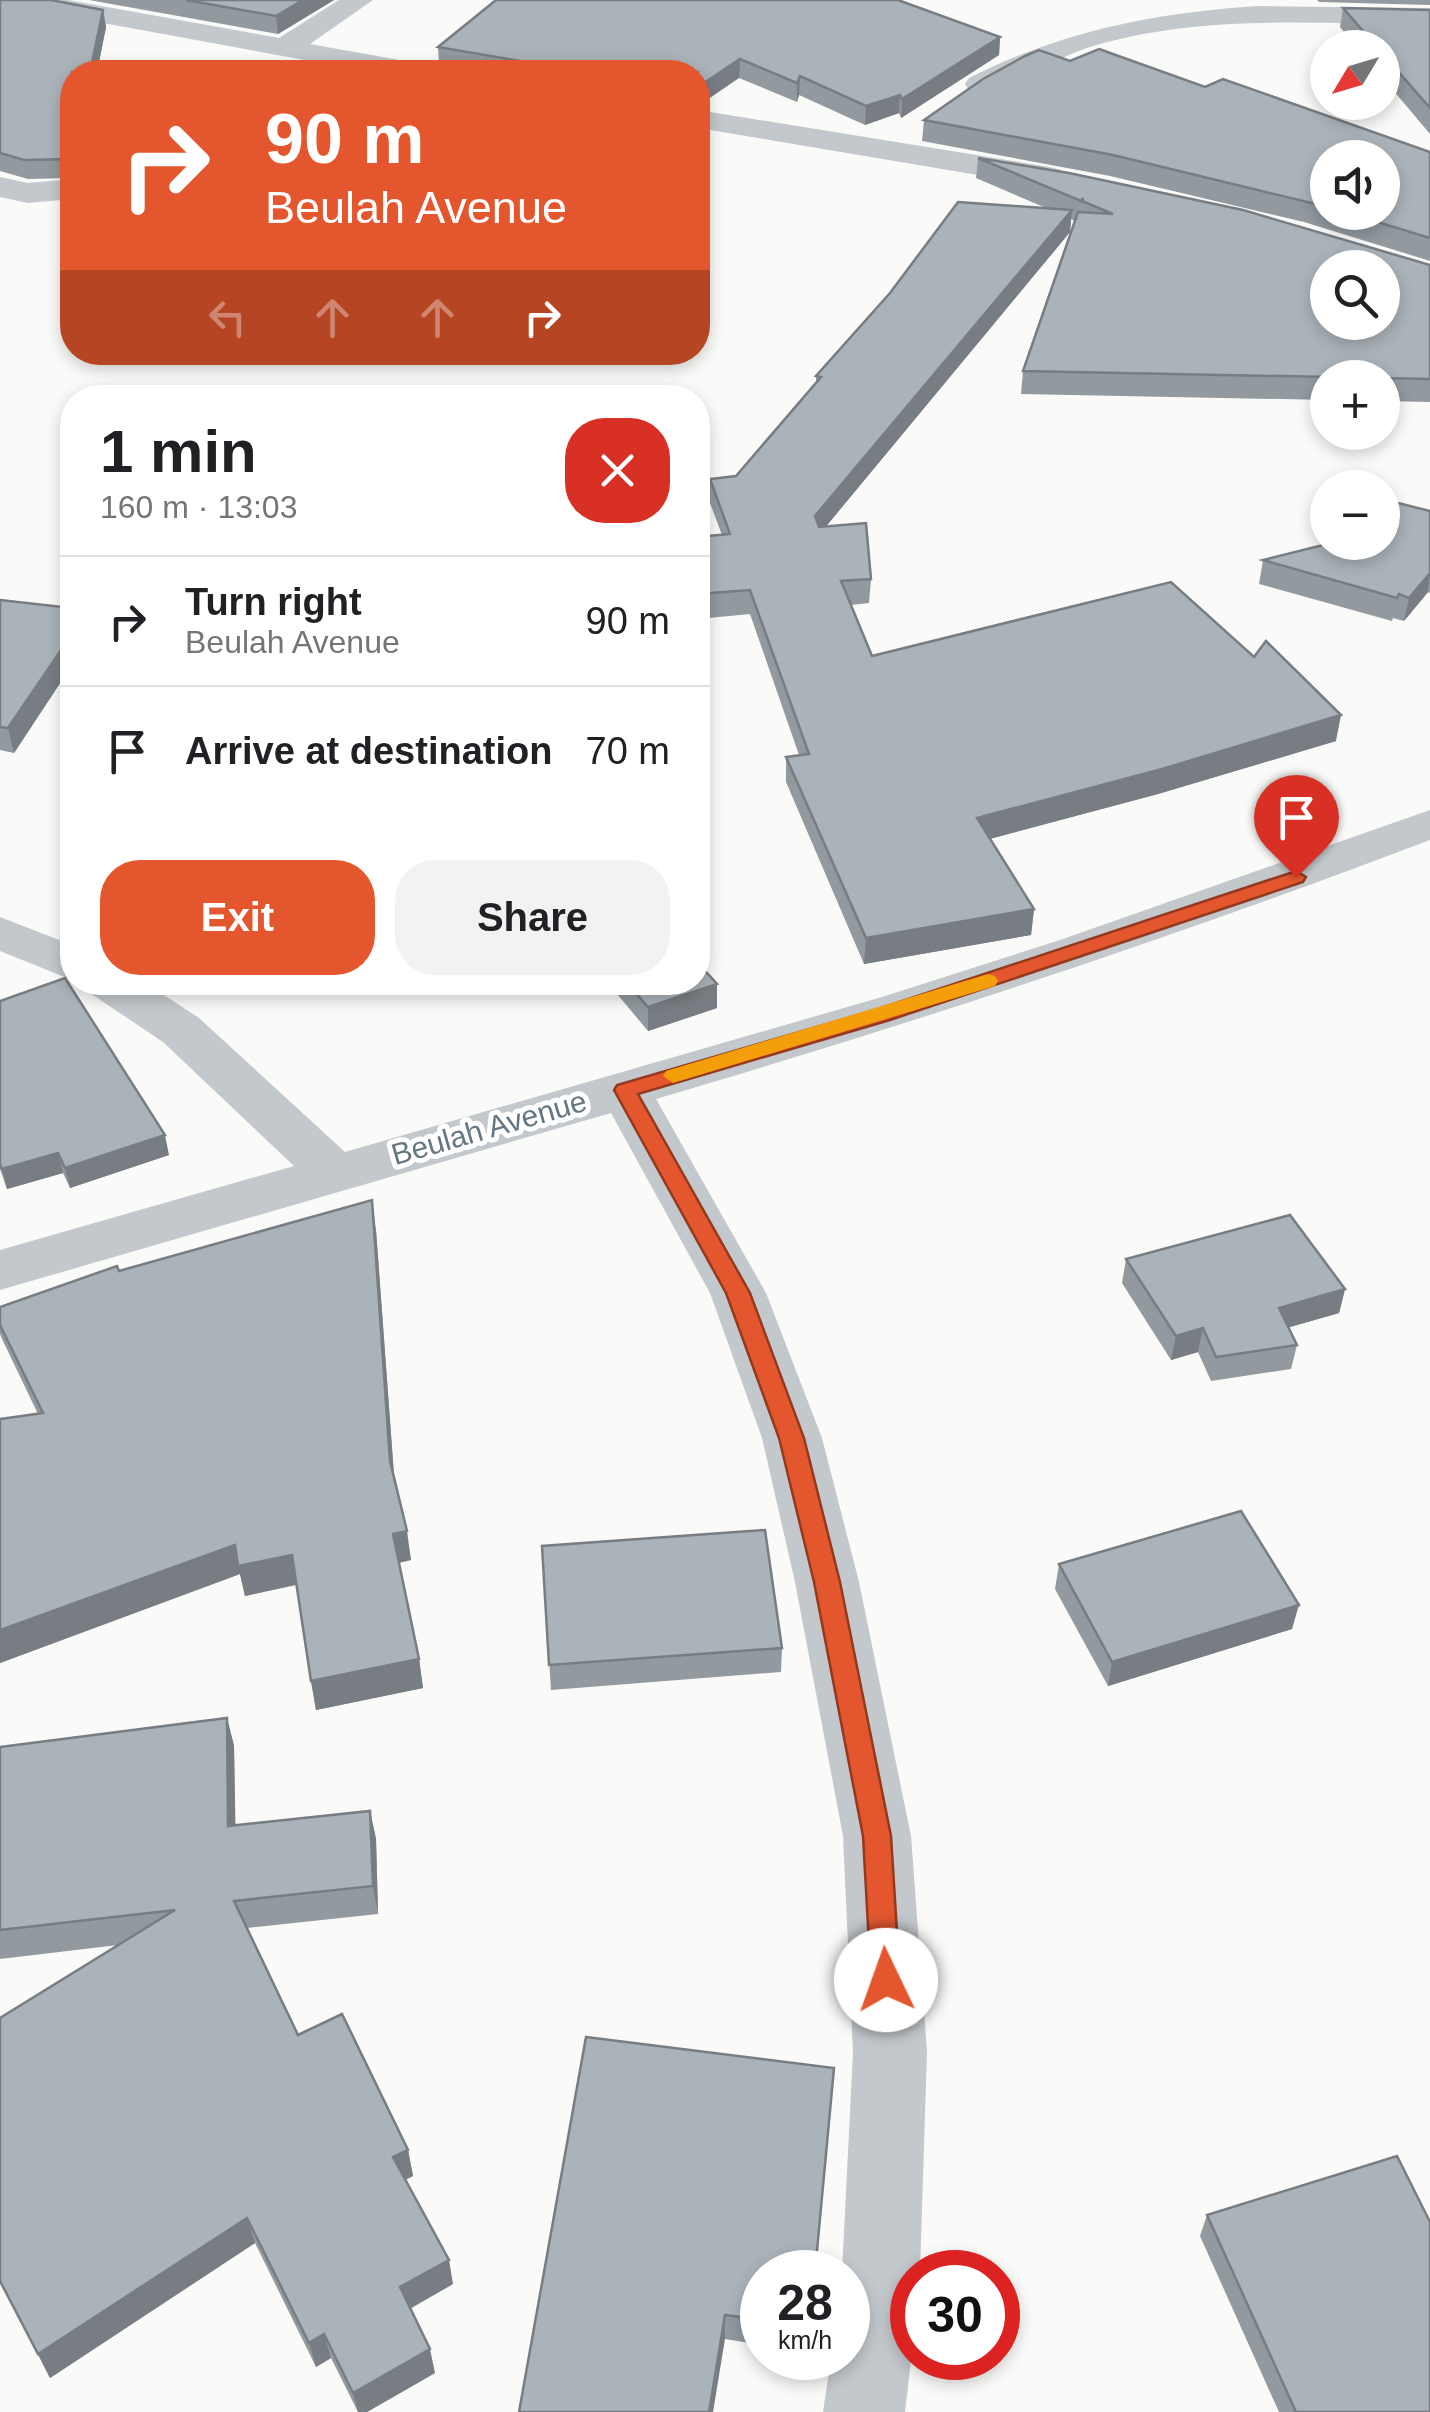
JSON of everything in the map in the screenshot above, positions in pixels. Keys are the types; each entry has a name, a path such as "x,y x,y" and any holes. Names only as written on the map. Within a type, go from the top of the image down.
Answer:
{"street":[{"path":"21,0 340,60"},
{"path":"282,49 359,0"},
{"path":"953,101 1012,65 1089,35 1186,20 1298,14 1430,17"},
{"path":"710,120 1087,184"},
{"path":"886,149 912,130"},
{"path":"0,187 28,192 60,189"},
{"name":"Beulah Avenue","path":"0,1270 883,1015 1296,877 1430,824"},
{"path":"0,932 60,959"},
{"path":"128,995 181,1030 333,1172"},
{"path":"625,1090 738,1293 792,1438 827,1582 877,1836 890,2052 880,2296 864,2412"}],"building":[{"path":"0,0 51,0 103,10 93,60 60,60 60,159 24,160 0,153"},
{"path":"186,0 303,0 276,16"},
{"path":"496,0 898,0 1000,37 902,99 900,95 866,106 800,76 797,83 740,59 710,79 710,60 514,60 438,47"},
{"path":"1343,8 1430,10 1430,108 1400,74 1400,30 1362,30"},
{"path":"1099,49 1205,87 1223,79 1310,110 1310,120 1339,120 1396,140 1310,140 1310,203 1113,155 924,120 983,79 1039,50 1070,61"},
{"path":"1400,141 1430,152 1430,238 1400,229"},
{"path":"978,158 1243,210 1379,250 1310,250 1310,340 1400,340 1400,256 1430,265 1430,379 1400,378 1400,360 1310,360 1310,377 1023,371 1078,212 1113,214 1082,201 1083,198 1081,201"},
{"path":"958,202 1072,210 815,516 819,527 866,523 871,579 841,581 872,656 1171,582 1254,657 1266,641 1341,715 1162,769 977,818 1034,909 866,938 786,757 809,754 750,590 710,593 710,536 730,534 710,479 736,476 821,377 816,376 890,293"},
{"path":"1400,504 1430,511 1430,573 1409,598 1399,594 1397,598 1263,560 1310,548 1310,560 1400,560"},
{"path":"0,600 60,607 60,652 8,728 0,727"},
{"path":"60,980 60,995 76,995 165,1135 65,1168 58,1153 2,1169 0,1001"},
{"path":"637,995 684,995 648,1007"},
{"path":"372,1200 390,1461 407,1531 393,1534 419,1659 311,1681 292,1555 238,1566 235,1545 0,1630 0,1419 43,1413 0,1325 0,1307 117,1266 119,1271"},
{"path":"1290,1215 1345,1289 1279,1308 1297,1345 1216,1357 1203,1328 1176,1336 1126,1259"},
{"path":"1241,1511 1299,1605 1112,1662 1059,1564"},
{"path":"765,1530 782,1648 549,1665 542,1546"},
{"path":"227,1718 228,1826 370,1811 373,1886 234,1901 298,2035 342,2014 408,2150 393,2157 449,2260 400,2287 430,2349 353,2393 324,2334 309,2343 247,2218 38,2354 0,2281 0,2018 175,1910 0,1930 0,1747"},
{"path":"586,2037 834,2068 817,2250 740,2250 740,2317 725,2315 709,2412 519,2412"},
{"path":"1397,2156 1430,2222 1430,2412 1296,2412 1207,2215"}],"slow traffic":[{"path":"673,1076 988,981"}],"route":[{"path":"886,1980 877,1836 827,1582 792,1438 738,1293 625,1090 883,1015 1296,877"}]}
